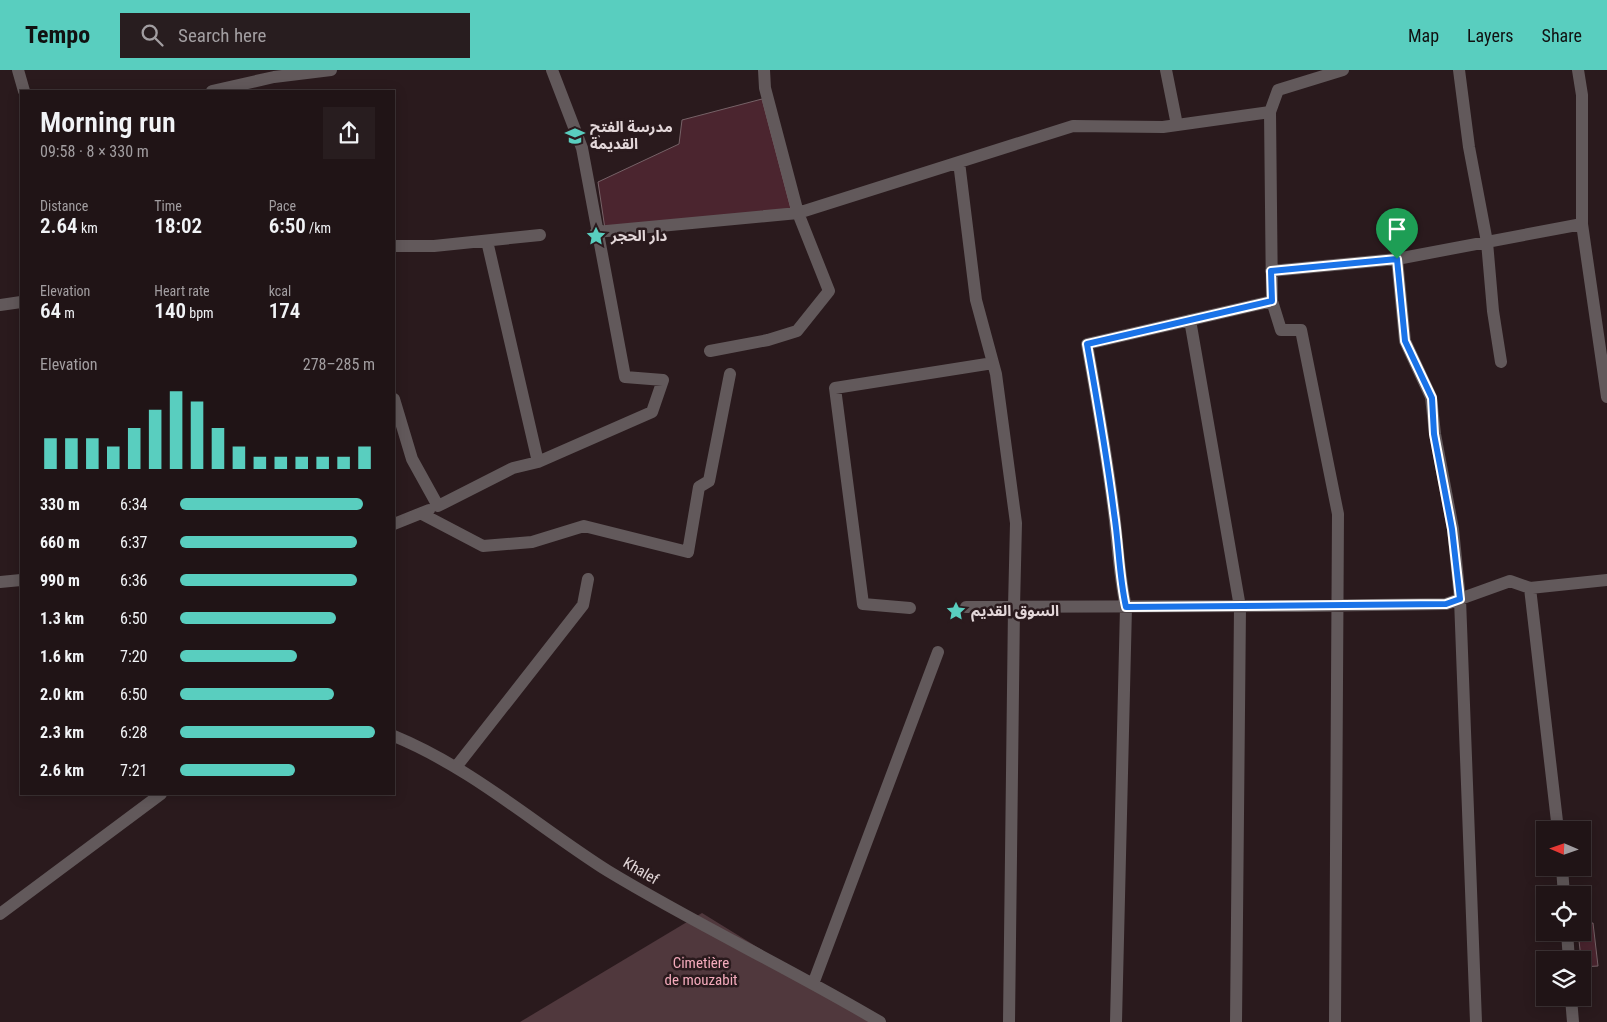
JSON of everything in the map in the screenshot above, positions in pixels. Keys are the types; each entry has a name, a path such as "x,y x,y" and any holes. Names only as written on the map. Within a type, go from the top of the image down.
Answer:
{"street":[{"path":"18,70 24,90"},
{"path":"216,90 274,77 331,70"},
{"path":"395,524 422,514 513,468 538,462 652,412 663,380 624,377 582,148 552,70"},
{"path":"710,350 768,340 797,331 829,292 798,213 765,88 764,70"},
{"path":"1166,70 1177,125"},
{"path":"1335,1022 1338,514 1302,330 1281,330 1272,301 1270,112 1278,90 1343,70"},
{"path":"1459,70 1469,147 1486,242 1493,311 1501,362"},
{"path":"1578,70 1582,95 1582,224 1607,397"},
{"path":"596,232 798,213 1073,126 1163,128 1270,112"},
{"path":"959,162 976,300 993,363 1016,523 1009,1022"},
{"path":"1271,271 1397,259 1582,224"},
{"path":"395,246 434,246 540,236"},
{"path":"487,241 538,462"},
{"path":"1397,259 1405,341 1432,398 1434,434 1452,529 1460,599 1476,1022"},
{"path":"1116,1022 1126,607 1120,582 1115,516 1104,434 1087,344 1272,301"},
{"path":"0,305 20,302"},
{"path":"1190,320 1240,606 1236,1022"},
{"path":"910,608 863,604 835,388 993,363"},
{"path":"422,514 483,546 532,542 584,526 688,552 700,487 709,481 730,374"},
{"path":"395,402 412,458 438,506"},
{"path":"456,767 583,605 588,579"},
{"path":"0,582 20,580"},
{"path":"966,607 1446,604 1510,581 1530,588 1607,580"},
{"path":"1530,588 1557,821"},
{"path":"813,984 938,652"},
{"name":"Khalef","path":"395,736 418,746 456,767 570,847 619,877 880,1022"},
{"path":"0,914 160,795"},
{"path":"1572,1006 1573,1022"}],"green space":[{"name":"Cimetière de mouzabit","path":"702,913 809,979 874,1022 520,1022"}],"building":[{"path":"762,99 791,209 605,229 598,182 679,144 682,120"},
{"path":"1591,923 1593,923 1598,966 1591,966 1591,951 1580,951 1579,941 1591,941"}],"place":[{"name":"مدرسة الفتح القديمة","path":"575,136"},
{"name":"دار الحجر","path":"596,236"},
{"name":"السوق القديم","path":"956,611"}],"route":[{"path":"1397,259 1405,341 1432,398 1434,434 1452,529 1460,599 1446,604 1126,607 1120,582 1115,516 1104,434 1087,344 1272,301 1271,271 1397,259"}]}
